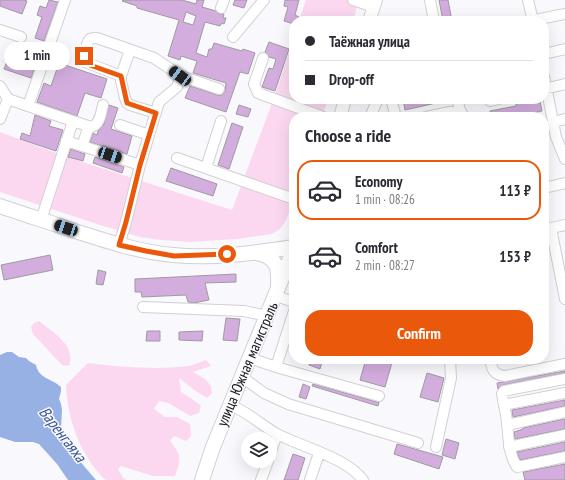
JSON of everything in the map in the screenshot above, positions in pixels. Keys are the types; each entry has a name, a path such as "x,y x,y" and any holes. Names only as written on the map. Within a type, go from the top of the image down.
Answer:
{"highway":[{"path":"0,206 119,245 174,256 208,256 289,249"},
{"path":"252,253 268,256 273,260 278,272 277,293"},
{"name":"улица Южная магистраль","path":"202,480 207,462 289,261"}],"main road":[{"path":"371,16 375,3"}],"street":[{"path":"28,106 65,0"},
{"path":"232,37 264,0"},
{"path":"353,0 375,3"},
{"path":"430,0 433,16"},
{"path":"528,0 531,16"},
{"path":"549,17 565,14"},
{"path":"0,30 21,37"},
{"path":"121,76 87,64 84,56 89,41 94,38 154,58 180,76 219,89"},
{"path":"130,50 121,76 127,103 156,113"},
{"path":"549,53 565,50"},
{"path":"263,58 254,84 258,93 310,112"},
{"path":"119,245 158,102 177,87 180,76"},
{"path":"549,88 565,84"},
{"path":"0,86 8,99 89,126 94,126 98,123 103,105"},
{"path":"0,119 8,99"},
{"path":"549,104 556,137 565,159"},
{"path":"553,122 565,119"},
{"path":"41,220 73,121"},
{"path":"206,168 221,122"},
{"path":"120,125 149,135"},
{"path":"82,146 89,126"},
{"path":"66,141 140,165"},
{"path":"177,158 289,197"},
{"path":"549,187 565,184"},
{"path":"549,226 565,225"},
{"path":"549,230 565,299"},
{"path":"277,293 289,299"},
{"path":"143,307 238,310 267,316"},
{"path":"276,366 289,326"},
{"path":"250,358 379,396"},
{"path":"436,447 451,378 450,364"},
{"path":"491,364 494,372 499,376 505,376 565,364"},
{"path":"242,377 264,393 288,404 418,443"},
{"path":"565,379 504,391 502,394 508,425 507,434 509,447 516,467 565,457"},
{"path":"504,405 565,393"},
{"path":"230,405 243,411 274,432"},
{"path":"508,425 565,412"},
{"path":"277,434 319,452 352,469 363,480"},
{"path":"509,447 565,435"},
{"path":"310,480 319,452"},
{"path":"261,480 265,468"}],"shaded area":[{"path":"306,0 359,0 354,16 301,16"},
{"path":"289,52 289,104 326,104 324,112 289,112 289,213 280,229 272,234 237,239 189,242 140,237 0,192 0,132 67,157 232,210 274,98"},
{"path":"39,321 57,335 67,346 70,359 69,366 62,365 33,334 31,327 34,323"},
{"path":"206,360 211,366 193,372 205,379 211,386 212,393 207,398 179,378 181,392 201,405 199,413 190,416 168,403 159,401 154,409 165,417 177,417 190,424 191,436 186,441 174,436 170,441 177,450 179,457 175,476 153,476 121,466 118,469 123,478 127,480 106,480 89,461 77,437 69,411 66,385 88,363 126,367 164,368 188,366"}],"water":[{"path":"7,352 12,352 19,357 26,358 36,365 43,376 61,387 59,399 62,410 61,429 59,430 72,452 96,480 68,480 57,464 39,444 33,442 15,442 0,437 0,355"}],"building":[{"path":"0,0 27,1 22,14 0,6"},
{"path":"49,0 58,2 44,41 35,38 42,17 37,15 40,6 46,8"},
{"path":"182,0 196,4 197,0 204,0 202,7 216,11 219,14 224,14 223,18 226,18 224,24 222,23 220,26 205,22 196,53 207,57 209,49 212,49 214,43 255,53 248,74 240,72 226,112 185,98 190,86 221,96 225,91 226,83 193,73 197,61 181,56 180,60 168,56 179,20 137,8 137,6 122,1","holes":["186,12 196,16 193,25 183,22"]},
{"path":"235,0 247,0 244,8 233,5"},
{"path":"285,0 299,0 295,15 297,16 289,16 289,22 284,21 288,7 284,6"},
{"path":"439,0 448,0 451,16 442,16"},
{"path":"269,42 289,49 275,91 262,87 269,68 273,69 276,59 269,57 265,52"},
{"path":"30,50 40,53 31,78 4,69 8,59 18,63 19,60 25,62"},
{"path":"59,63 107,79 101,98 85,93 77,116 37,102 44,83 51,86"},
{"path":"404,104 432,104 405,110"},
{"path":"516,104 541,104 542,111 490,112 490,111 516,106"},
{"path":"109,105 118,108 111,129 132,136 127,154 90,142 93,133 97,135 98,131 104,124"},
{"path":"239,105 251,109 248,117 236,114"},
{"path":"35,115 51,121 49,126 63,130 56,151 20,139 22,133 30,136"},
{"path":"232,123 243,127 229,169 218,165"},
{"path":"71,149 85,154 83,161 68,157"},
{"path":"95,157 124,167 122,173 93,163"},
{"path":"171,168 217,184 213,196 166,181"},
{"path":"50,255 53,270 4,280 1,265"},
{"path":"98,270 106,272 103,285 96,284"},
{"path":"236,274 236,282 205,283 209,300 194,303 188,302 186,295 142,297 141,292 135,292 135,279"},
{"path":"226,318 240,319 237,341 223,340"},
{"path":"147,331 160,331 160,341 146,341"},
{"path":"203,331 202,341 179,340 179,332"},
{"path":"309,364 321,364 320,369"},
{"path":"365,364 392,364 385,387 360,380"},
{"path":"565,371 565,373 503,385 498,389 497,383"},
{"path":"427,373 444,378 438,402 420,397"},
{"path":"303,384 310,387 306,399 299,397"},
{"path":"313,384 379,402 378,406 312,386"},
{"path":"565,400 565,406 513,417 512,410"},
{"path":"565,419 565,429 515,439 514,432 523,428"},
{"path":"446,439 459,443 455,459 442,455"},
{"path":"565,442 565,451 520,460 517,452"},
{"path":"397,444 443,457 439,469 394,454"},
{"path":"293,454 305,458 298,480 284,480"},
{"path":"565,464 565,480 525,480 523,472"}],"route":[{"path":"84,56 87,64 121,76 127,103 156,113 140,165 119,245 174,256 208,256 227,254"}],"water label":[{"name":"Варенгаяха","path":"63,434"}]}
